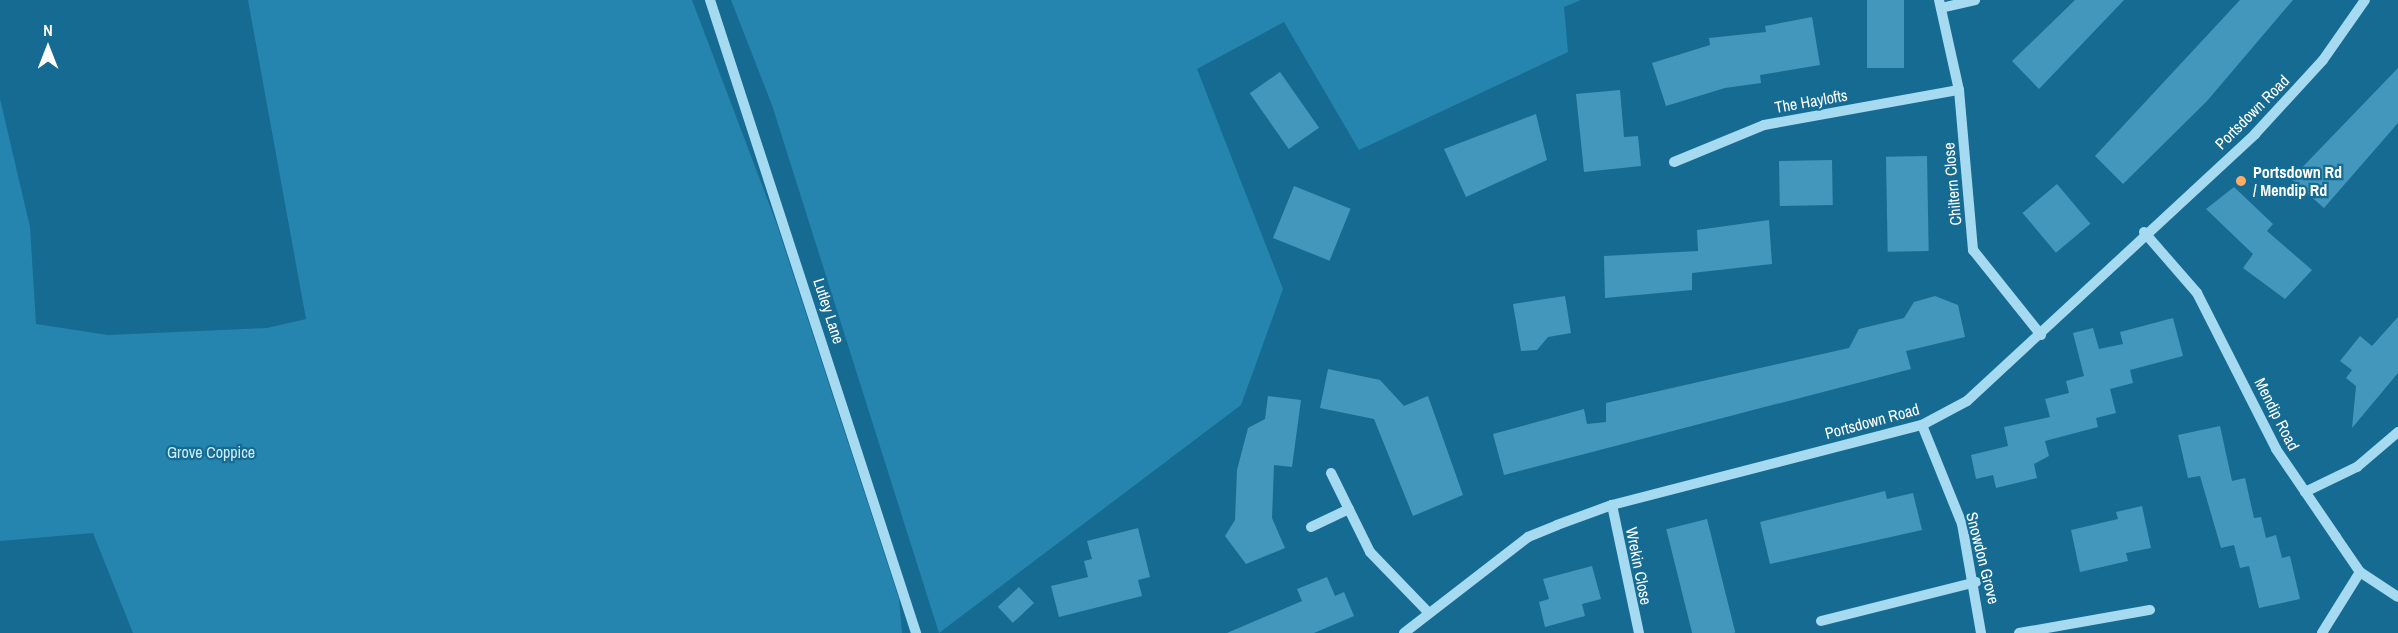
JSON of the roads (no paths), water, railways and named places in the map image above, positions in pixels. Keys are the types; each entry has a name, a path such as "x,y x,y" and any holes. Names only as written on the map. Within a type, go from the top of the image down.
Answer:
{"street":[{"name":"Lutley Lane","path":"710,0 916,633"},
{"name":"Chiltern Close","path":"1975,0 1940,4 1959,90 1972,250 2041,335"},
{"name":"Portsdown Road","path":"1404,633 1528,537 1612,505 1922,425 1967,401 2041,335 2144,232 2255,134 2323,60 2365,0"},
{"name":"The Haylofts","path":"1674,162 1764,125 1959,90"},
{"name":"Mendip Road","path":"2144,232 2197,293 2276,449 2360,572 2398,597"},
{"name":"Snowdon Grove","path":"1922,425 1962,524 1976,582 1981,633"},
{"path":"2305,492 2357,467 2398,432"},
{"path":"1331,473 1370,552 1429,613"},
{"name":"Wrekin Close","path":"1612,505 1638,633"},
{"path":"1311,527 1349,509"},
{"path":"2322,633 2360,572"},
{"path":"1821,621 1976,582"},
{"path":"2019,633 2150,610"}],"place":[{"name":"Portsdown Rd / Mendip Rd","path":"2241,181"}],"park label":[{"name":"Grove Coppice","path":"211,452"}]}
